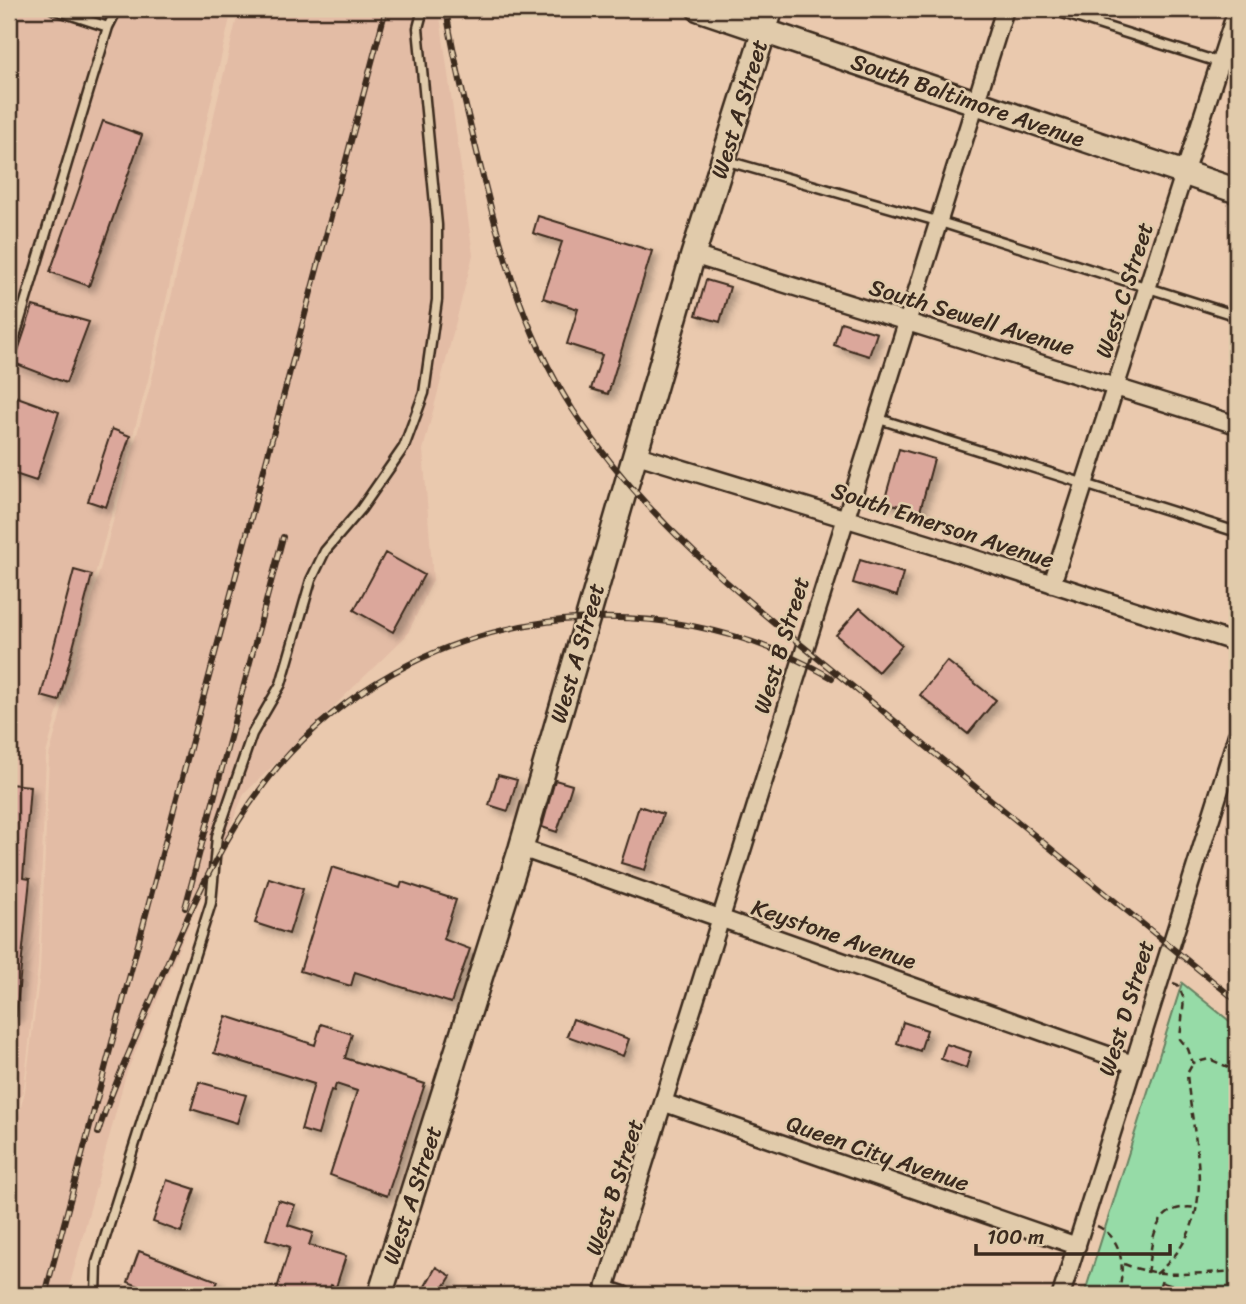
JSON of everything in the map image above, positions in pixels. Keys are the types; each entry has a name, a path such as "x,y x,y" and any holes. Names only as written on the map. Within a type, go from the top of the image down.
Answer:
{"street":[{"name":"South Baltimore Avenue","path":"699,9 1237,191"},
{"name":"West A Street","path":"380,1295 521,848 634,454 771,9"},
{"name":"West B Street","path":"604,1292 1004,9"},
{"name":"West C Street","path":"1052,584 1237,9"},
{"name":"South Sewell Avenue","path":"693,256 1237,425"},
{"name":"South Emerson Avenue","path":"634,454 845,517 1237,643"},
{"name":"West D Street","path":"1061,1295 1237,735"},
{"name":"Keystone Avenue","path":"521,848 1133,1064"},
{"name":"Queen City Avenue","path":"664,1103 1077,1246"},
{"path":"604,1292 623,1295"}],"lane":[{"path":"53,9 108,27"},
{"path":"9,356 108,27 117,9"},
{"path":"96,1295 97,1263 211,903 217,836 223,812 252,734 281,684 311,580 325,551 361,509 404,447 424,393 437,300 437,225 418,28 423,9"},
{"path":"1050,9 1237,68"},
{"path":"723,160 937,220 1237,316"},
{"path":"876,418 1237,532"}],"path":[{"path":"1160,977 1178,985 1184,999 1180,1039 1188,1049 1193,1063"},
{"path":"1156,1274 1175,1258 1187,1238 1197,1208 1200,1164 1187,1074 1193,1063 1209,1059 1237,1071"},
{"path":"1147,1273 1157,1226 1164,1214 1175,1207 1197,1208"},
{"path":"1084,1220 1109,1231 1124,1264 1118,1295"},
{"path":"1124,1264 1156,1274 1237,1271"}],"shaded area":[{"path":"9,9 232,9 148,380 46,754 38,966 24,1086 9,1145"},
{"path":"239,9 439,9 473,255 423,450 433,580 407,635 244,794 126,1074 67,1295 9,1295 9,1153 25,1091 40,972 49,756 151,383"}],"green space":[{"path":"1182,983 1237,1027 1237,1295 1084,1295"}],"building":[{"path":"103,121 142,135 89,286 50,272"},
{"path":"538,216 652,251 608,394 591,389 602,355 567,344 578,309 543,298 562,242 533,233"},
{"path":"706,280 730,287 720,322 696,315"},
{"path":"33,306 89,322 66,383 14,363"},
{"path":"841,322 877,333 869,356 834,345"},
{"path":"9,394 59,412 36,481 9,472"},
{"path":"112,429 130,436 106,507 88,501"},
{"path":"899,449 934,459 920,511 884,502"},
{"path":"385,553 424,575 393,632 354,610"},
{"path":"860,560 903,573 897,596 853,583"},
{"path":"74,570 92,575 59,701 41,696"},
{"path":"860,608 902,645 878,672 836,635"},
{"path":"947,661 996,700 968,734 920,695"},
{"path":"498,775 517,780 508,811 489,805"},
{"path":"555,780 572,785 557,832 542,827"},
{"path":"9,784 30,786 23,878 30,879 16,1016 9,1015"},
{"path":"639,806 663,814 645,870 621,863"},
{"path":"332,867 400,888 402,882 456,900 443,939 470,949 451,1003 355,972 351,986 300,971"},
{"path":"269,878 303,889 289,934 255,923"},
{"path":"226,1016 315,1045 321,1024 352,1034 345,1058 425,1084 387,1196 330,1175 357,1091 336,1084 334,1091 331,1090 318,1135 301,1130 314,1084 214,1053"},
{"path":"573,1019 629,1039 623,1056 567,1036"},
{"path":"903,1022 927,1030 920,1051 897,1043"},
{"path":"946,1044 971,1052 966,1068 941,1059"},
{"path":"199,1082 246,1095 237,1123 191,1109"},
{"path":"167,1180 195,1189 181,1232 153,1222"},
{"path":"278,1200 295,1205 288,1225 313,1233 309,1245 346,1256 336,1287 331,1285 328,1295 275,1295 290,1247 266,1239"},
{"path":"139,1251 218,1281 212,1295 162,1295 128,1282"},
{"path":"436,1267 451,1276 439,1295 420,1295"},
{"path":"1161,1282 1195,1293 1157,1295"}],"railway":[{"path":"45,1295 386,9"},
{"path":"446,9 483,179 502,248 525,315 555,379 604,454 675,534 754,606 1237,1001"},
{"path":"185,908 283,537"},
{"path":"98,1133 114,1088 174,946 225,844 244,812 290,753 346,703 409,664 477,637 548,622 621,618 693,626 764,646 832,678"}]}
